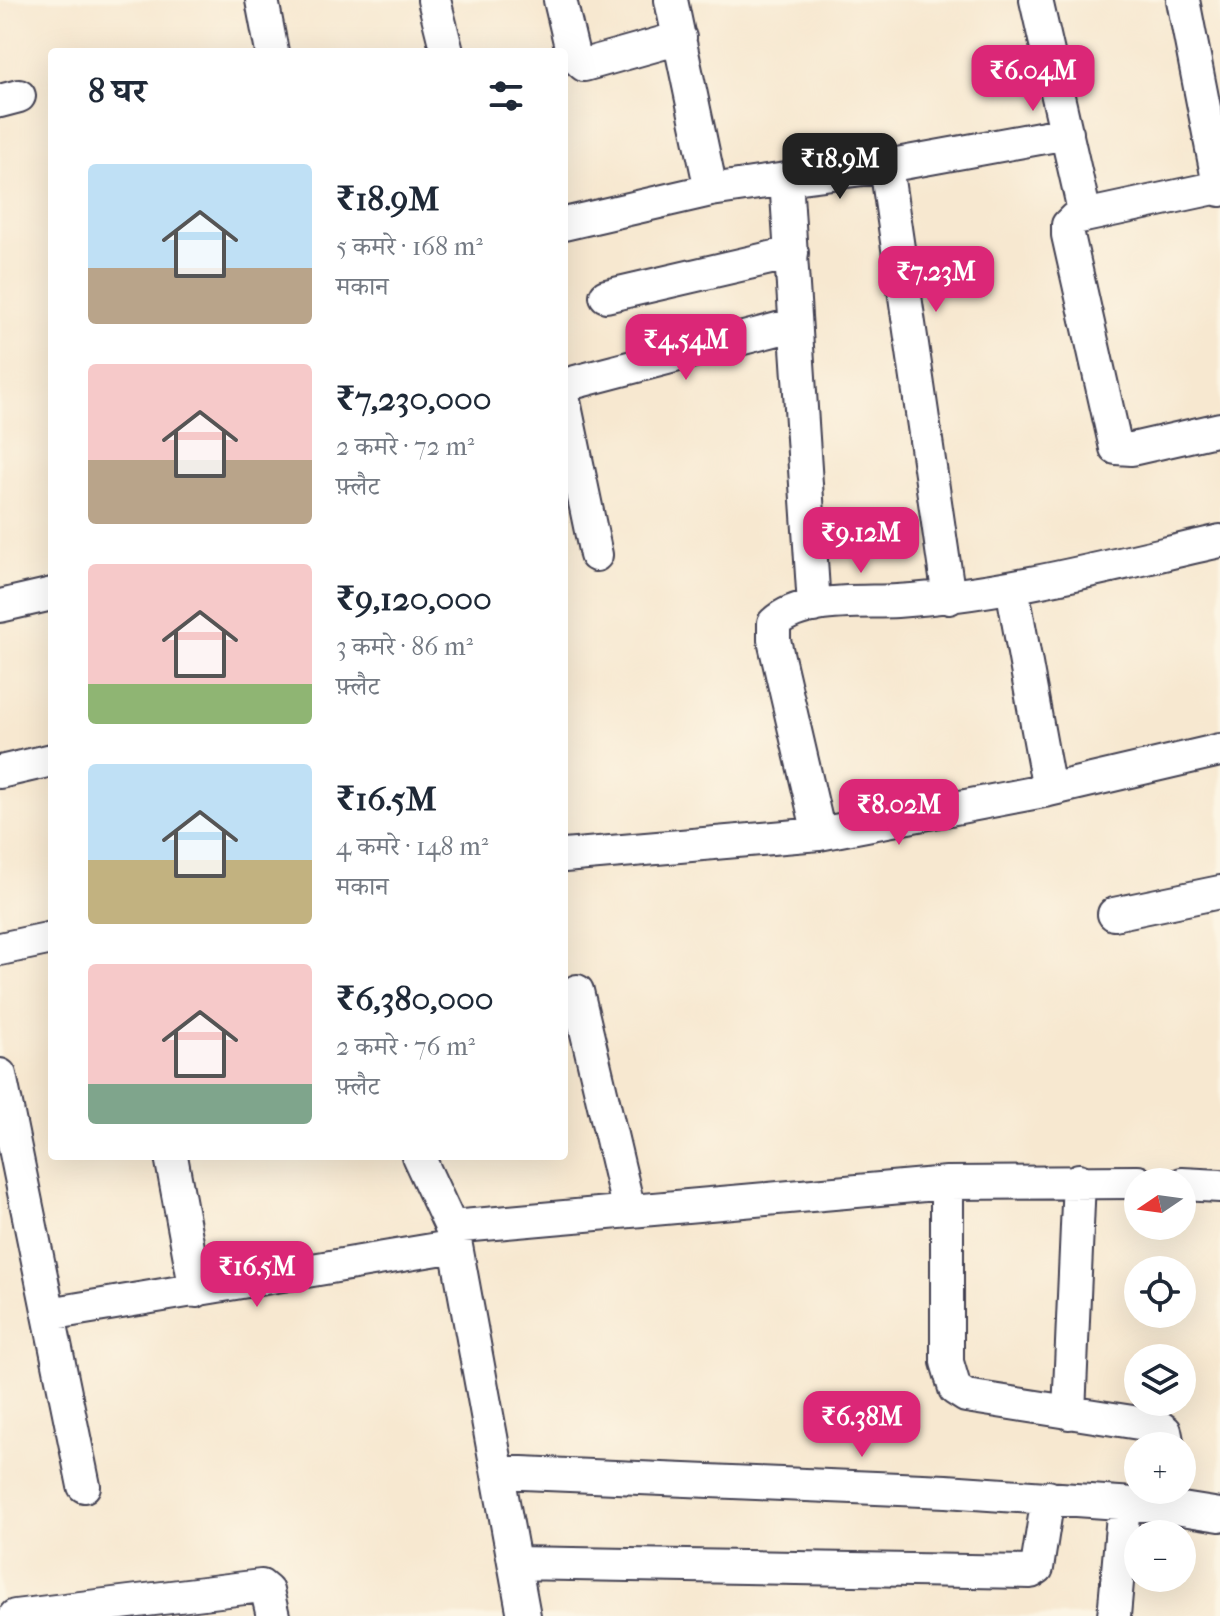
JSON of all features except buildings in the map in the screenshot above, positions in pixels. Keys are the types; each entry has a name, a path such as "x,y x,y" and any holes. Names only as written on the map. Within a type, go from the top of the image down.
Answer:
{"street":[{"path":"262,0 271,48"},
{"path":"434,0 446,48"},
{"path":"560,0 573,55 584,65 680,38"},
{"path":"671,0 711,190"},
{"path":"1036,0 1085,215"},
{"path":"1183,0 1220,188 1085,215 1068,225 1068,235 1116,448 1132,449 1220,429"},
{"path":"568,223 711,190 886,166 1067,133"},
{"path":"886,166 949,598"},
{"path":"786,179 792,253 793,325 814,606"},
{"path":"606,296 792,253"},
{"path":"568,384 793,325"},
{"path":"568,444 571,476 596,555"},
{"path":"819,834 774,640 774,623 784,614 814,606 949,598 1220,541"},
{"path":"1012,587 1049,790"},
{"path":"0,606 48,595"},
{"path":"568,856 819,834 1049,790 1220,750"},
{"path":"0,772 48,761"},
{"path":"1114,914 1220,892"},
{"path":"0,949 48,939"},
{"path":"577,991 629,1211"},
{"path":"0,1075 84,1486"},
{"path":"172,1160 196,1291"},
{"path":"420,1160 454,1237 524,1616"},
{"path":"1069,1413 1079,1180"},
{"path":"49,1314 196,1291 454,1237 629,1211 947,1183 1124,1182"},
{"path":"947,1183 949,1378 955,1389 966,1396 1158,1426 1165,1432"},
{"path":"1196,1185 1220,1186"},
{"path":"498,1472 1048,1497 1124,1504 1114,1616"},
{"path":"515,1563 1031,1572 1037,1568 1040,1558 1048,1497"},
{"path":"1184,1504 1220,1515"},
{"path":"15,1616 261,1586 267,1591 273,1616"}]}
